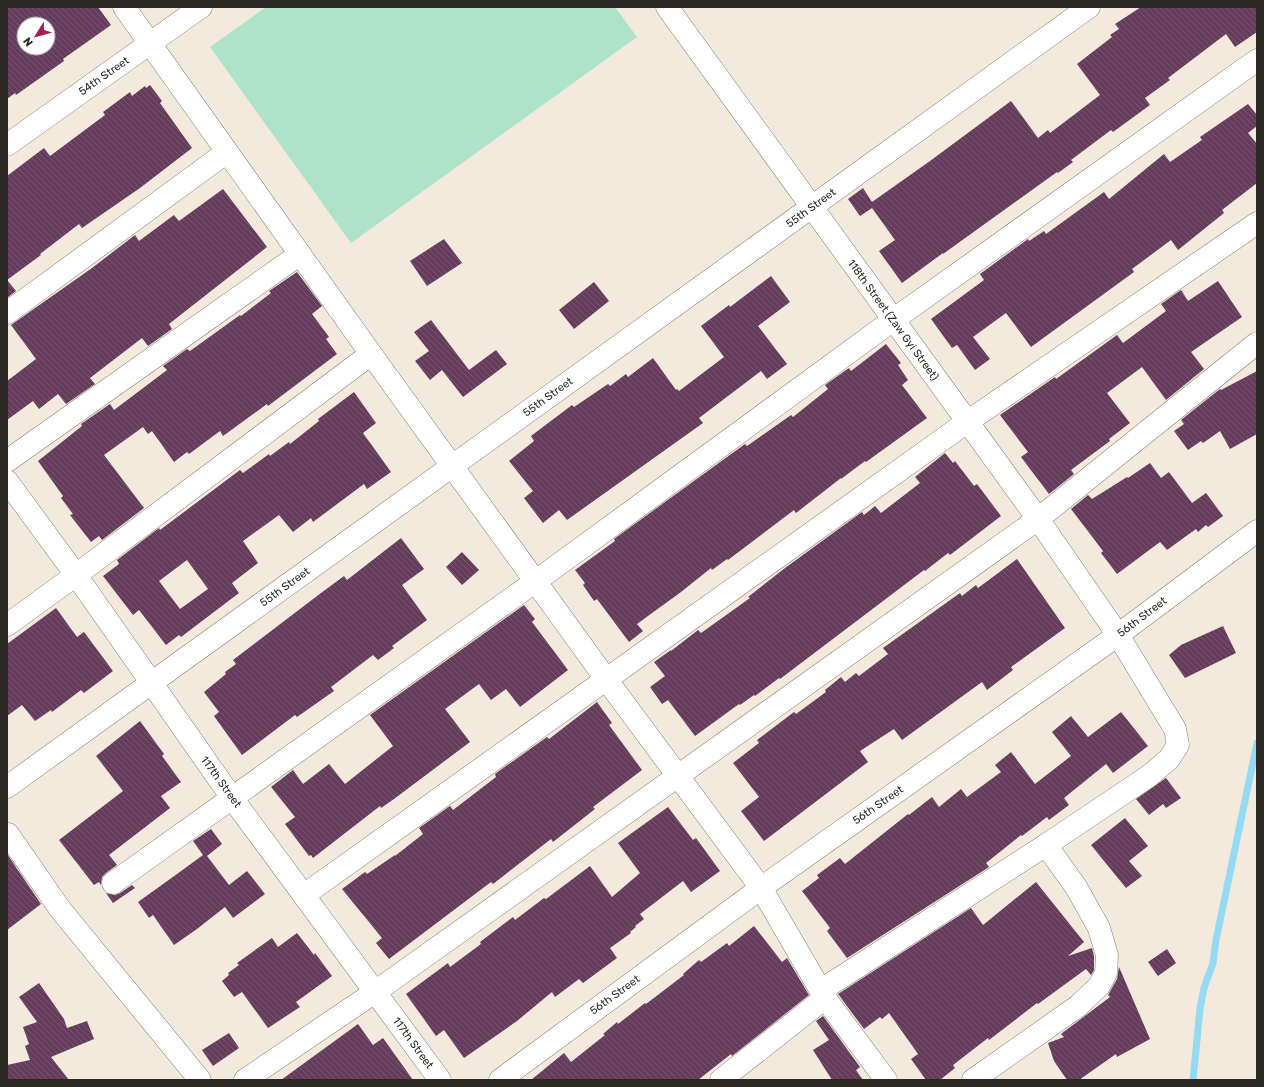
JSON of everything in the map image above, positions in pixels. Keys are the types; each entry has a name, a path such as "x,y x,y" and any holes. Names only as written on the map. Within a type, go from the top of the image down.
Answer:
{"street":[{"path":"124,7 606,678 761,888 825,998 886,1080"},
{"name":"54th Street","path":"7,145 200,7"},
{"name":"118th Street (Zaw Gyi Street)","path":"667,7 1038,519 1118,635 1175,729 1178,745 1169,759 1149,776 1046,845"},
{"name":"55th Street","path":"7,787 1089,7"},
{"path":"113,883 536,581 893,320 1257,60"},
{"path":"7,313 227,152"},
{"path":"304,895 606,678 967,422 1257,223"},
{"path":"7,461 300,254"},
{"path":"245,1080 375,992 1038,519 1257,343"},
{"path":"7,625 372,354"},
{"name":"117th Street","path":"7,481 76,575 232,798 440,1080"},
{"name":"56th Street","path":"500,1080 761,888 1118,635 1257,531"},
{"path":"8,834 60,909 200,1080"},
{"path":"721,1080 825,998 826,987 1046,845 1076,887 1099,928 1107,955 1106,973 1100,986 1078,1006 973,1080"}],"green space":[{"path":"266,7 615,7 637,37 351,243 210,47"}],"building":[{"path":"7,7 98,7 111,25 16,95 15,93 7,99"},
{"path":"1141,7 1257,7 1257,32 1235,47 1226,34 1168,78 1170,80 1145,98 1150,105 1113,132 1111,130 1071,160 1073,162 1058,173 1057,172 902,283 879,251 895,240 872,208 860,216 848,199 863,188 872,202 1011,101 1038,138 1048,130 1050,133 1100,95 1077,64 1112,37 1110,35 1119,29 1115,24"},
{"path":"150,85 162,101 160,103 192,148 140,188 82,228 79,224 7,280 7,176 44,148 50,156 105,115 103,112 130,92 132,96 145,86 146,88"},
{"path":"1248,104 1257,115 1257,126 1248,133 1257,144 1257,183 1222,210 1224,213 1178,250 1171,240 1132,269 1134,272 1031,347 1006,313 973,337 990,359 975,370 957,345 952,348 931,319 984,280 980,274 1028,239 1029,241 1044,231 1046,234 1104,192 1109,199 1164,154 1170,162 1202,140 1200,137"},
{"path":"223,189 267,247 169,324 172,329 148,346 142,338 90,378 95,384 66,404 58,394 39,409 33,401 7,420 7,381 36,359 11,325 92,268 135,235 139,241 174,215 179,221"},
{"path":"444,239 462,263 427,286 410,261"},
{"path":"297,272 322,306 312,314 329,337 326,339 337,354 268,406 267,404 223,436 220,431 189,454 187,452 174,462 152,431 148,434 143,427 104,455 144,508 102,540 99,536 91,542 70,515 73,514 61,498 63,496 38,461 82,426 81,424 110,404 114,410 167,370 163,366 187,349 190,351 240,315 241,316 271,293 269,291"},
{"path":"771,276 790,302 758,326 787,364 767,379 761,371 699,418 703,423 567,520 559,510 543,523 524,498 533,491 509,461 534,441 531,436 572,405 574,407 608,384 610,386 626,374 628,377 653,358 676,390 677,389 679,391 724,357 701,326 729,305 730,307"},
{"path":"7,280 16,291 7,298"},
{"path":"1218,281 1242,317 1191,352 1204,369 1166,400 1142,367 1107,393 1130,423 1109,439 1110,441 1071,470 1074,474 1049,494 1021,457 1028,452 1000,415 1055,377 1056,379 1117,335 1123,343 1166,311 1161,304 1181,290 1188,301"},
{"path":"594,282 609,301 574,329 559,310"},
{"path":"431,320 469,370 496,350 507,364 463,397 442,370 430,380 415,361 429,351 414,332"},
{"path":"886,344 901,363 898,365 908,380 902,385 927,418 841,478 796,513 794,510 728,560 727,559 712,570 711,568 637,624 643,631 629,642 597,599 594,601 583,585 585,583 575,570 615,541 614,539 745,444 747,446 791,415 793,417 828,389 825,385 849,368 851,371"},
{"path":"1257,371 1257,434 1230,449 1220,431 1203,443 1201,441 1188,450 1174,431 1184,424 1181,420 1220,389 1221,390"},
{"path":"354,392 376,423 363,433 391,472 367,489 364,484 313,522 311,518 293,532 279,515 243,541 258,563 232,583 239,593 181,637 179,635 166,645 139,610 133,615 103,576 119,564 117,560 159,528 160,530 240,470 243,473 269,454 270,456 289,442 290,444 319,421 318,419","holes":["187,560 208,589 180,609 159,581"]},
{"path":"945,453 953,463 955,461 974,486 977,484 1001,516 950,555 948,553 925,571 924,570 780,679 779,678 755,696 754,695 740,705 739,704 695,736 668,700 662,704 650,687 665,676 654,662 698,630 701,633 750,598 748,597 785,568 862,512 864,515 875,506 881,513 920,483 915,477"},
{"path":"1150,463 1161,478 1169,472 1192,503 1206,493 1223,516 1208,527 1206,525 1198,532 1196,529 1167,550 1160,542 1117,574 1101,553 1103,551 1071,509 1088,495 1092,499"},
{"path":"401,538 424,569 402,585 427,620 392,646 394,648 378,660 373,655 331,687 334,691 297,717 295,715 242,755 214,716 219,712 204,692 226,674 225,672 236,664 233,660 344,576 347,580"},
{"path":"462,552 479,570 462,585 446,567"},
{"path":"1017,559 1065,628 1011,667 1013,670 987,690 982,682 902,740 894,729 860,751 868,762 764,841 741,811 759,797 733,763 759,743 757,740 794,712 796,714 826,692 825,690 841,677 845,682 856,673 859,676 888,654 883,648 960,593 962,596 976,585 978,588"},
{"path":"524,605 535,619 532,622 568,670 520,707 506,689 491,700 479,684 445,709 470,742 394,799 381,808 380,806 313,858 311,855 309,856 285,824 295,817 271,787 293,770 303,784 329,764 345,784 393,746 370,715"},
{"path":"56,608 77,637 84,632 113,671 84,693 81,690 52,712 51,710 35,721 22,705 7,716 7,644"},
{"path":"1223,626 1236,653 1185,678 1169,655 1181,645"},
{"path":"597,702 612,723 609,725 642,770 593,807 595,809 553,842 551,839 493,884 491,882 389,959 376,943 382,938 342,889 365,872 367,874 395,856 423,834 419,828 450,806 453,810 496,777 495,774 547,737 549,739"},
{"path":"1121,712 1148,746 1113,773 1106,764 1064,798 1069,805 1049,820 1047,817 1022,836 1021,835 986,863 989,867 847,958 827,931 830,928 802,891 819,878 817,875 840,858 845,864 932,797 939,807 961,789 967,797 1001,772 995,765 1011,752 1035,784 1071,756 1052,732 1071,716 1088,737"},
{"path":"140,721 164,754 162,756 181,782 161,796 170,808 109,855 117,865 102,877 101,885 99,882 94,885 59,840 123,791 96,756"},
{"path":"1166,778 1181,798 1166,808 1163,804 1149,815 1136,799"},
{"path":"668,807 693,840 696,838 720,871 691,892 683,881 640,914 644,919 635,926 636,927 630,932 631,933 610,948 617,958 583,983 579,979 555,997 552,992 517,1021 464,1058 444,1030 436,1036 406,994 448,963 450,967 481,944 480,942 513,917 515,920 590,866 612,897 640,873 618,843"},
{"path":"1125,818 1148,846 1129,861 1142,876 1126,888 1091,845"},
{"path":"211,829 222,844 207,856 229,885 247,871 265,894 233,918 225,907 174,945 153,915 149,918 138,902 203,855 193,841"},
{"path":"7,854 41,904 7,930"},
{"path":"1036,882 1084,942 1068,956 1092,948 1094,956 1094,970 1091,975 1086,969 1038,1004 1037,1003 989,1040 988,1038 953,1065 955,1068 940,1080 926,1080 911,1059 918,1054 889,1013 882,1019 880,1017 864,1029 838,994 971,908 983,925"},
{"path":"132,885 135,888 113,903 106,893 115,895"},
{"path":"754,926 782,962 787,958 809,995 732,1056 731,1054 698,1080 531,1080 564,1053 571,1062 605,1035 603,1034 617,1022 618,1024 645,1003 646,1004 684,975 683,974 699,960 701,962 727,943 729,946"},
{"path":"297,933 314,955 315,953 332,976 296,1002 300,1007 268,1028 242,992 234,997 222,981 229,975 228,973 239,965 237,963 272,938 278,947"},
{"path":"1167,949 1176,963 1158,976 1148,962"},
{"path":"1119,967 1150,1039 1117,1057 1116,1054 1079,1080 1067,1080 1054,1061 1048,1043 1064,1037 1061,1034 1110,997 1108,995 1117,979"},
{"path":"39,983 64,1019 67,1028 87,1021 94,1039 51,1057 69,1080 7,1080 7,1065 30,1060 25,1046 29,1044 23,1027 37,1022 19,997"},
{"path":"823,1016 860,1067 856,1070 863,1080 832,1080 813,1050 829,1040 816,1021"},
{"path":"358,1024 373,1045 383,1038 413,1080 281,1080"},
{"path":"229,1033 239,1048 213,1066 202,1050"}],"waterway":[{"path":"1193,1080 1200,1009 1204,988 1213,963 1216,940 1257,743"}]}
